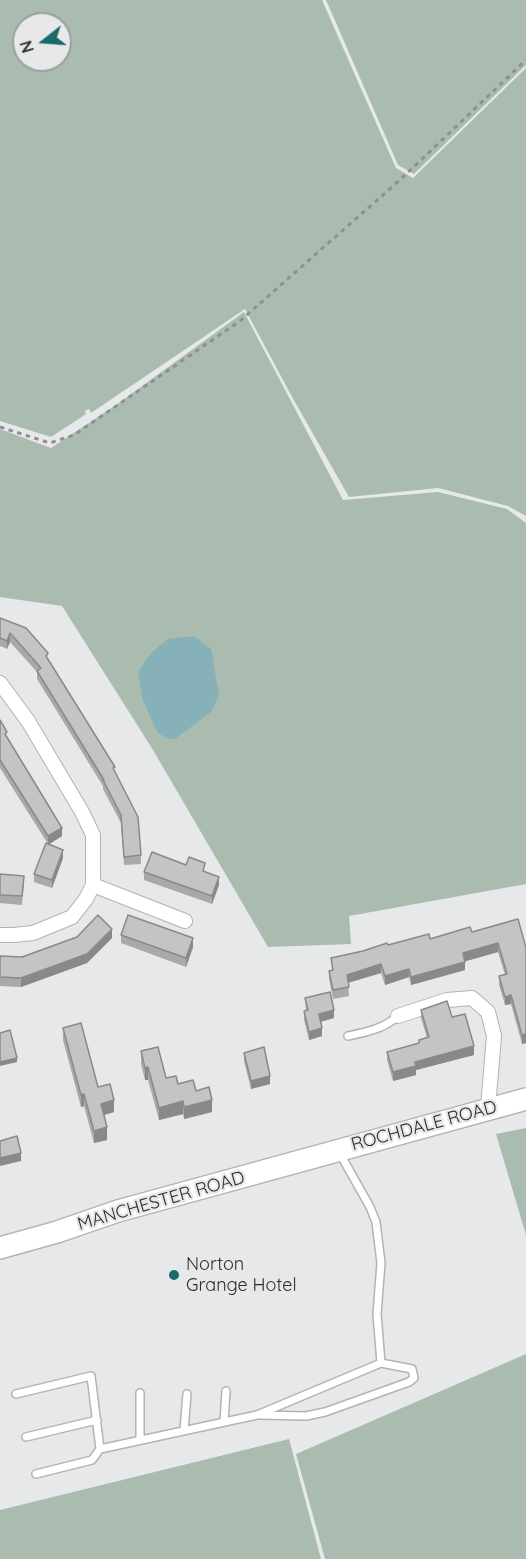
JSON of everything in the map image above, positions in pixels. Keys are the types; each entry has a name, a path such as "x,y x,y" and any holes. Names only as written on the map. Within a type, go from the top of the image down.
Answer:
{"main road":[{"name":"ROCHDALE ROAD","path":"330,1152 526,1099"},
{"name":"MANCHESTER ROAD","path":"0,1248 118,1211 330,1152"}],"street":[{"path":"0,683 28,721 82,812 93,835 93,885 86,899 72,917 33,933 0,935"},
{"path":"93,885 185,921"},
{"path":"398,1016 447,1000 472,998 488,1012 494,1036 488,1108"}],"lane":[{"path":"348,1036 376,1030 398,1016"},
{"path":"330,1152 370,1207 376,1222 381,1263 377,1314 381,1363"},
{"path":"36,1474 92,1460 100,1449 258,1415 381,1363 412,1369 414,1378 410,1382 325,1412 306,1416 258,1415"},
{"path":"16,1394 91,1376 100,1449"},
{"path":"224,1422 226,1391"},
{"path":"140,1393 140,1440"},
{"path":"184,1430 187,1394"},
{"path":"26,1437 97,1420"}],"path":[{"path":"0,427 50,443 74,435 240,321 401,179 526,60"}],"green space":[{"path":"0,0 322,0 396,168 413,178 526,68 526,516 508,506 438,488 349,497 245,309 91,413 89,409 85,411 86,414 51,437 0,421"},
{"path":"326,0 526,0 526,65 414,174 398,165"},
{"path":"244,312 343,500 438,492 507,509 526,523 526,884 349,916 351,944 268,947 153,750 62,606 0,597 0,429 51,448 116,405"},
{"path":"526,1128 526,1235 496,1134"},
{"path":"526,1354 526,1559 325,1559 296,1454"},
{"path":"289,1439 321,1559 0,1559 0,1510"}],"water":[{"path":"194,636 211,649 219,695 211,712 175,739 168,739 157,732 142,698 138,672 151,653 168,639"}],"building":[{"path":"0,618 26,628 48,653 46,656 115,767 113,768 138,817 141,855 124,857 121,815 104,780 37,671 41,668 10,633 7,641 0,638"},
{"path":"0,720 7,732 5,734 62,828 48,836 0,760"},
{"path":"46,843 63,850 52,880 34,874"},
{"path":"152,852 186,865 189,857 205,863 203,871 219,877 212,896 144,872"},
{"path":"0,874 24,876 22,896 0,895"},
{"path":"98,915 112,929 87,954 21,978 0,977 0,956 22,957 77,937"},
{"path":"128,915 193,938 186,958 121,935"},
{"path":"518,919 526,948 526,1034 522,1035 511,995 505,997 499,976 507,974 498,943 463,953 465,962 411,977 409,969 385,976 381,964 347,975 349,987 333,990 329,971 333,970 331,958 429,934 430,939 470,927 472,932"},
{"path":"330,992 334,1010 319,1014 322,1028 309,1032 304,1011 308,1010 305,998"},
{"path":"447,1001 452,1017 465,1014 474,1046 415,1062 416,1066 393,1072 387,1052 419,1043 419,1040 429,1037 421,1010"},
{"path":"81,1023 98,1087 110,1084 114,1100 101,1104 107,1127 94,1131 84,1094 81,1095 63,1028"},
{"path":"10,1030 17,1058 0,1062 0,1033"},
{"path":"158,1047 166,1078 176,1076 178,1084 193,1080 196,1091 209,1087 212,1100 184,1107 183,1101 159,1108 148,1067 145,1068 141,1051"},
{"path":"264,1047 270,1076 251,1081 244,1053"},
{"path":"17,1136 21,1153 0,1158 0,1141"}],"place":[{"name":"Norton Grange Hotel","path":"174,1275"}]}
